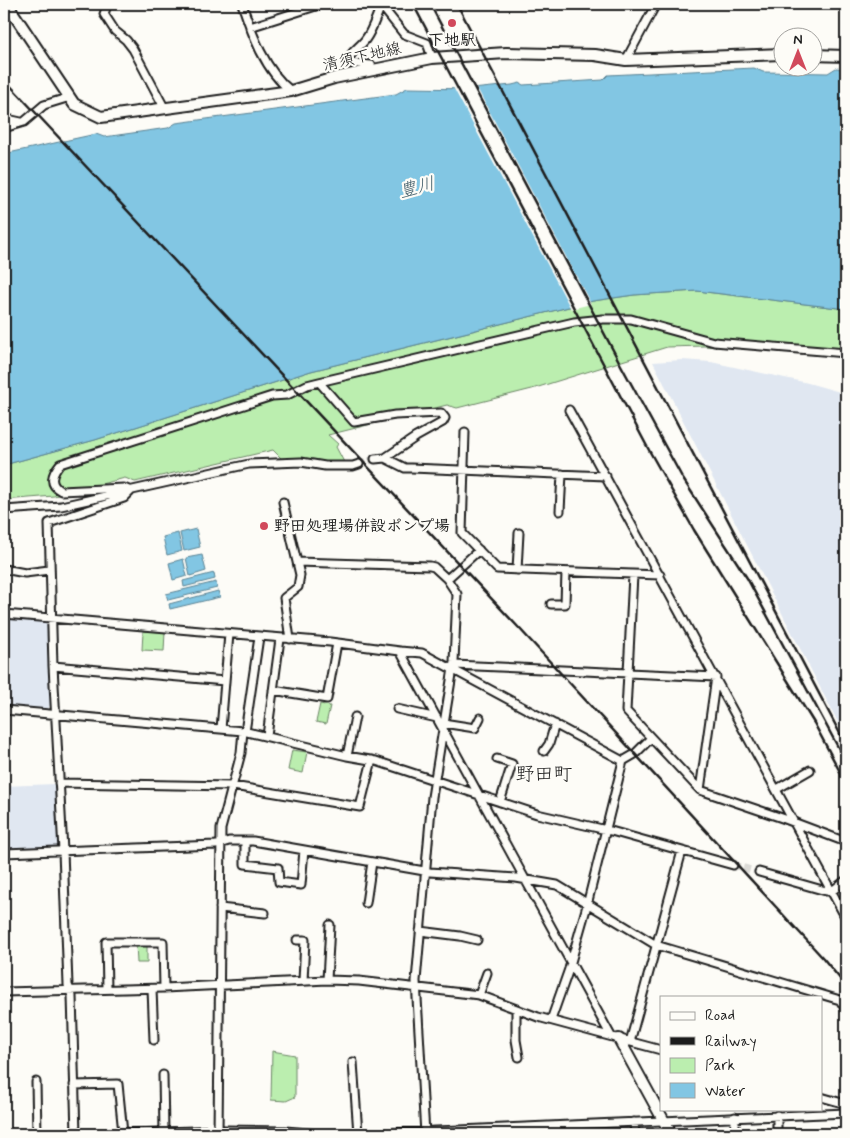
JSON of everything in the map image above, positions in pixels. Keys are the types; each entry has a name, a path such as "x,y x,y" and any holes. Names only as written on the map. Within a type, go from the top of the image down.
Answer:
{"main road":[{"name":"清須下地線","path":"7,4 74,104 101,117 291,91 334,78 432,58 506,53 595,55 626,60 772,54"},
{"path":"822,55 846,56"},
{"path":"615,1037 671,1134"}],"street":[{"path":"104,4 106,8 104,14 116,31 133,49 165,108"},
{"path":"242,4 250,27 268,65 285,87 291,91"},
{"path":"250,27 322,4"},
{"path":"626,60 656,4"},
{"path":"370,70 371,65 348,63 348,60 351,52 365,40 380,5 404,34 427,43 432,58"},
{"path":"4,128 24,122 44,105 70,97"},
{"path":"4,121 24,122"},
{"path":"131,491 124,488 61,491 52,482 54,473 60,464 272,396 287,395 318,382 574,322 603,319 639,320 714,342 846,353"},
{"path":"318,382 354,422 412,414 441,413 445,418 443,422 385,458 375,460"},
{"path":"569,410 846,918"},
{"path":"465,432 462,533 497,568 660,575"},
{"path":"385,458 405,468 606,476"},
{"path":"4,510 61,506 249,464 301,462 324,466 353,466 359,464"},
{"path":"560,511 562,474"},
{"path":"76,1134 72,996 69,990 53,666 49,523 124,498 131,491"},
{"path":"283,502 300,574 300,584 296,590 284,598 290,640"},
{"path":"517,570 519,533"},
{"path":"448,579 479,550"},
{"path":"297,562 430,566 434,567 448,579 457,594 453,667 441,723 433,780 416,987 425,1133"},
{"path":"4,569 25,573 49,570"},
{"path":"551,604 565,604 566,572"},
{"path":"633,575 626,711 700,790 846,842"},
{"path":"4,614 337,643 400,652 422,653 453,667 623,761"},
{"path":"221,729 229,634"},
{"path":"218,1132 221,829 240,754 259,637"},
{"path":"267,736 280,638"},
{"path":"273,690 327,699 337,643"},
{"path":"400,652 441,723 524,879 615,1037"},
{"path":"53,666 225,681"},
{"path":"453,667 716,677"},
{"path":"700,790 716,677"},
{"path":"397,709 441,723 475,728 480,718"},
{"path":"4,710 244,731 347,756 372,760 479,796 554,818 734,865"},
{"path":"347,756 355,717"},
{"path":"544,751 549,744 555,724"},
{"path":"551,1020 571,962 588,902 623,761 635,754 651,738"},
{"path":"497,759 512,764 500,802"},
{"path":"59,783 233,786 360,807 372,760"},
{"path":"777,789 810,770"},
{"path":"4,854 216,845 229,841 245,841 425,871 524,879 557,885 588,902 656,945 840,1000 846,1010"},
{"path":"245,841 245,864 278,868 280,882 301,885 304,850"},
{"path":"630,1042 682,851"},
{"path":"366,904 372,862"},
{"path":"759,872 832,891"},
{"path":"832,891 846,880"},
{"path":"220,908 265,913"},
{"path":"327,980 330,925"},
{"path":"420,931 476,940"},
{"path":"297,940 305,940 303,981"},
{"path":"107,989 106,942 163,942 164,988"},
{"path":"479,995 487,973"},
{"path":"4,992 152,989 327,980 359,981 479,995 516,1010 660,1050"},
{"path":"152,989 154,1040"},
{"path":"516,1010 516,1040 519,1057"},
{"path":"353,1062 358,1134"},
{"path":"163,1074 167,1133"},
{"path":"36,1082 37,1134"},
{"path":"74,1085 118,1084 123,1133"},
{"path":"822,1096 846,1104"},
{"path":"368,1134 425,1133 846,1112"},
{"path":"777,1115 777,1134"},
{"path":"735,1117 735,1134"},
{"path":"634,1122 635,1134"},
{"path":"99,1134 286,1131 318,1134"}],"shaded area":[{"path":"682,360 711,362 846,392 846,738 653,362"},
{"path":"4,617 44,620 47,624 50,705 48,709 4,706"},
{"path":"55,784 59,845 56,848 4,849 4,786"}],"green space":[{"path":"697,291 846,309 846,356 704,346 667,347 532,389 457,408 447,405 328,435 338,444 336,447 345,464 282,459 273,450 135,482 125,478 54,496 4,500 4,465 95,440 311,371 593,301 634,295"},
{"path":"143,631 165,632 164,651 142,650"},
{"path":"320,704 330,706 326,724 316,722"},
{"path":"292,750 307,752 303,773 288,770"},
{"path":"136,944 147,944 147,963 137,963"},
{"path":"272,1051 295,1055 295,1097 286,1101 271,1100"}],"water":[{"name":"豊川","path":"754,68 763,72 772,72 772,78 822,78 822,73 828,73 836,68 846,69 846,309 697,291 634,295 593,301 311,371 95,440 4,465 4,154 96,134 104,137 168,128 176,123 396,94 407,88 472,89 520,83 523,85 603,80 608,75"},
{"path":"196,529 200,547 184,551 180,533"},
{"path":"178,533 182,551 167,555 163,537"},
{"path":"202,555 206,571 190,576 186,558"},
{"path":"183,559 187,576 173,580 169,563"},
{"path":"214,573 215,579 184,587 183,581"},
{"path":"216,582 217,588 168,600 166,594"},
{"path":"218,591 220,597 170,609 169,604"}],"pier":[{"path":"452,85 476,86 591,304 571,309"}],"tunnel":[{"path":"359,464 375,459"},
{"path":"733,865 759,872"}],"railway":[{"path":"413,4 650,452 694,530 814,723 846,783"},
{"path":"430,4 683,479 747,578 846,762"},
{"path":"457,4 846,745"},
{"path":"4,79 519,628 823,958 846,986"}],"place":[{"name":"下地駅","path":"452,23"},
{"name":"野田処理場併設ポンプ場","path":"264,526"}],"district":[{"name":"野田町","path":"544,774"}]}
